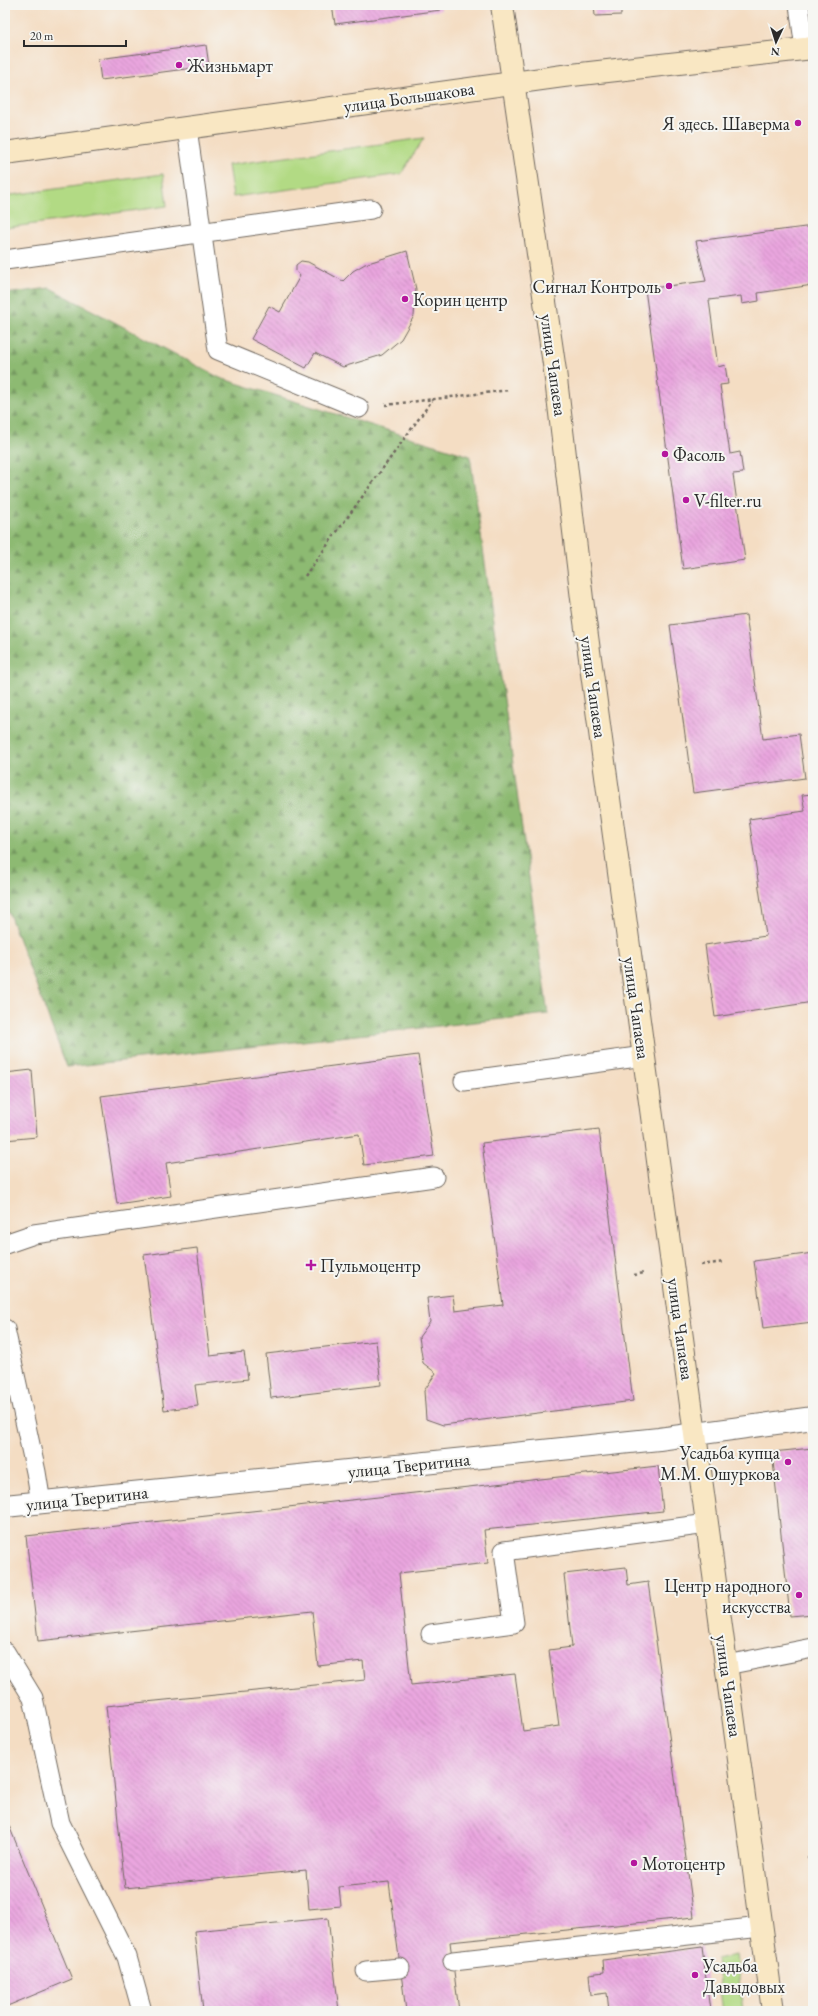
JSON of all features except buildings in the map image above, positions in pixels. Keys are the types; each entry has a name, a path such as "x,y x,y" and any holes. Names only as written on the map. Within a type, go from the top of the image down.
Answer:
{"main road":[{"name":"улица Чапаева","path":"502,5 555,371 582,599 773,2011"},
{"name":"улица Большакова","path":"5,153 513,83 809,48"}],"street":[{"name":"улица Тверитина","path":"5,1506 695,1435 813,1418"}],"lane":[{"path":"799,5 809,48"},
{"path":"187,128 218,350 359,408"},
{"path":"5,260 202,234 371,209"},
{"path":"464,1081 644,1056"},
{"path":"5,1244 34,1234 434,1177"},
{"path":"5,1329 36,1472 41,1503"},
{"path":"431,1634 514,1623 504,1551 707,1524"},
{"path":"726,1665 813,1648"},
{"path":"5,1652 33,1698 60,1824 127,1957 142,2011"},
{"path":"453,1961 761,1927"},
{"path":"366,1971 400,1968"}],"path":[{"path":"359,408 509,390"},
{"path":"305,576 433,399"},
{"path":"807,1858 813,1857"}],"green space":[{"path":"424,138 401,174 233,197 228,165"},
{"path":"163,174 167,206 5,228 5,196"},
{"path":"50,288 220,378 470,456 548,1014 67,1067 5,903 5,294"},
{"path":"736,1955 743,2011 723,2011 716,1959"}],"place":[{"name":"Жизньмарт","path":"179,65"},
{"name":"Я здесь. Шаверма","path":"798,123"},
{"name":"Сигнал Контроль","path":"669,286"},
{"name":"Корин центр","path":"405,299"},
{"name":"Фасоль","path":"665,454"},
{"name":"V-filter.ru","path":"686,500"},
{"name":"Пульмоцентр","path":"311,1265"},
{"name":"Усадьба купца М.М. Ошуркова","path":"788,1462"},
{"name":"Центр народного искусства","path":"799,1595"},
{"name":"Мотоцентр","path":"634,1863"},
{"name":"Усадьба Давыдовых","path":"695,1975"}]}
